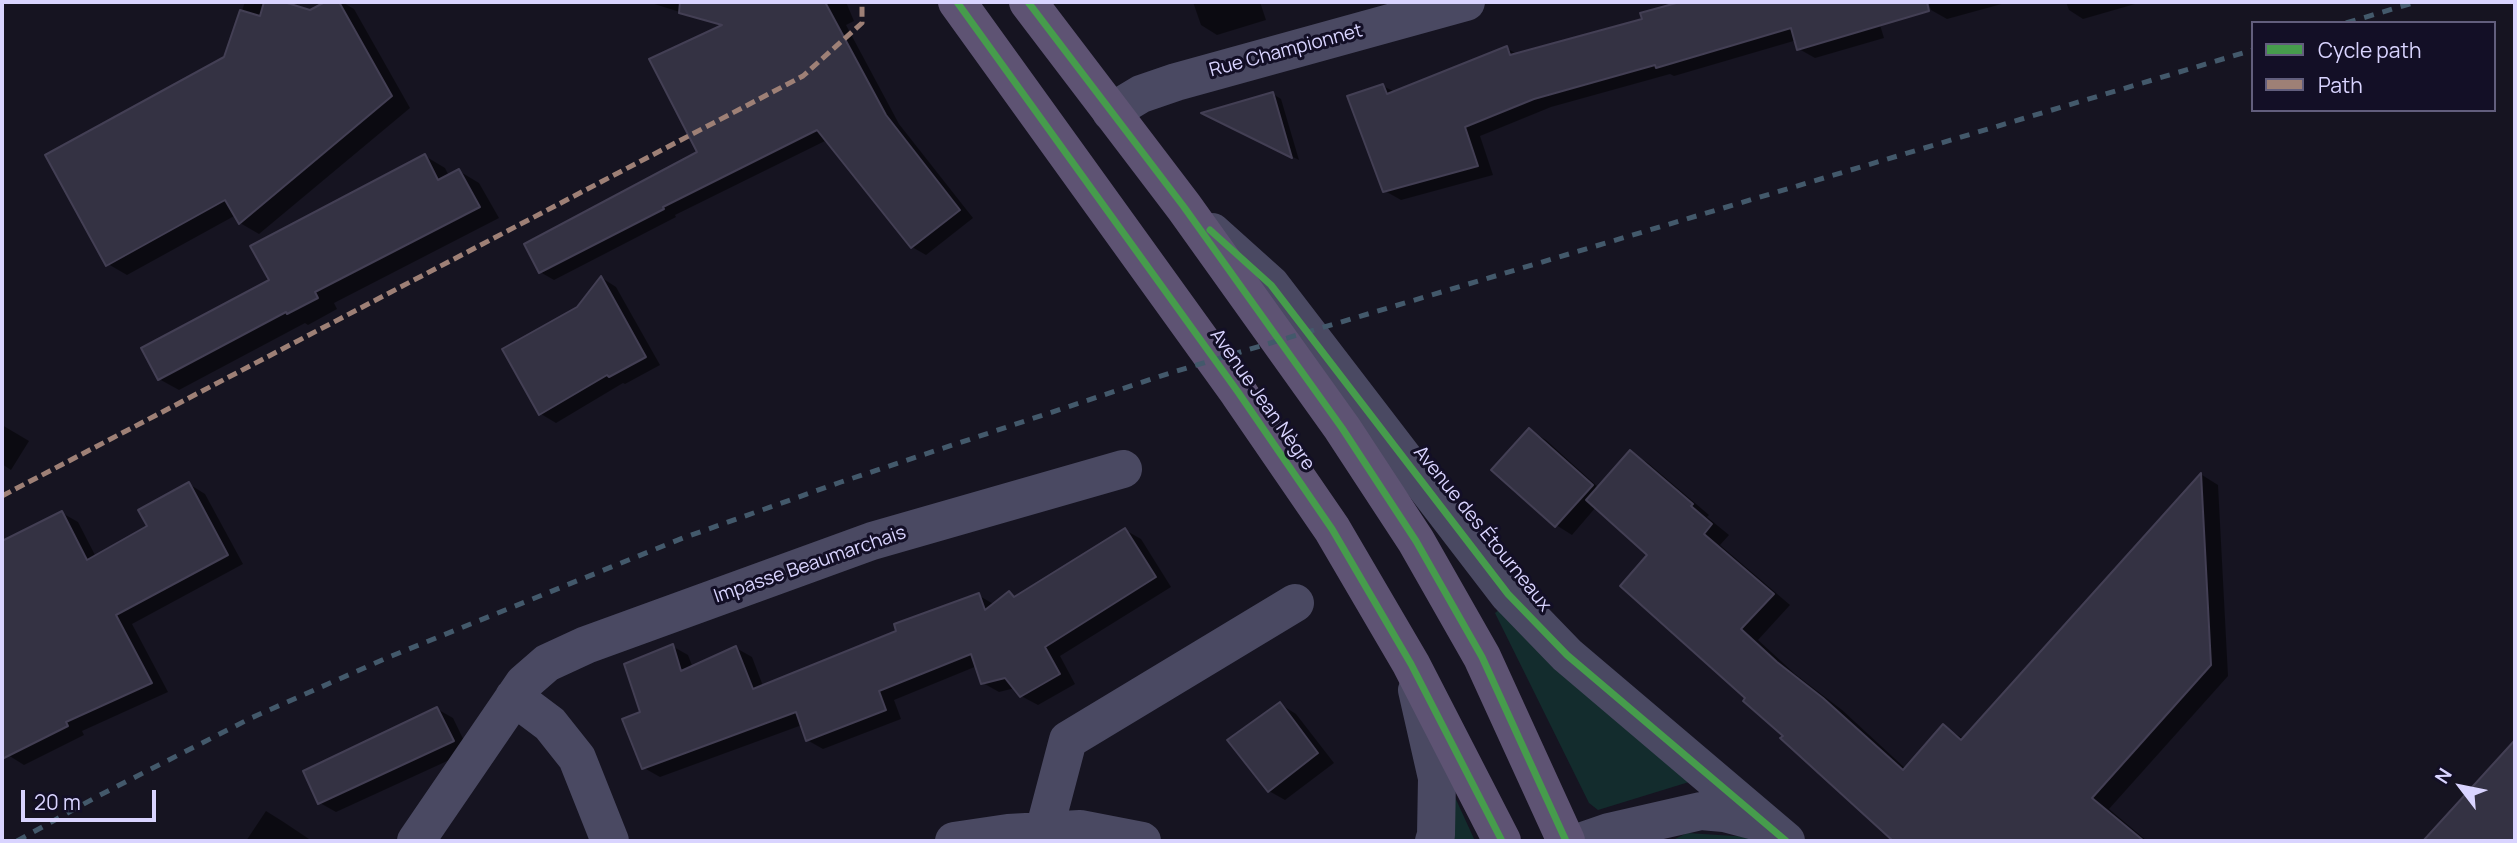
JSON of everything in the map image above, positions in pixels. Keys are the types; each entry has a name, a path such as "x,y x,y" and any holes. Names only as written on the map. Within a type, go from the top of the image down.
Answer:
{"main road":[{"name":"Avenue Jean Nègre","path":"957,2 1238,392 1332,529 1411,664 1502,841"},
{"path":"1028,2 1184,207 1342,428 1416,541 1482,657 1566,841"}],"street":[{"name":"Rue Championnet","path":"1111,111 1141,94 1175,82 1466,2"},
{"name":"Avenue des Étourneaux","path":"1184,207 1271,285 1508,594 1567,654 1777,833"},
{"name":"Impasse Beaumarchais","path":"416,841 524,682 547,663 586,645 872,541 1123,470"},
{"path":"1020,835 1068,740 1295,603"},
{"path":"1411,664 1437,778 1434,841"},
{"path":"514,697 550,724 577,758 610,841"},
{"path":"1583,841 1609,832 1701,811 1724,813 1777,833"},
{"path":"954,841 1080,829 1142,841"}],"green space":[{"path":"1505,605 1689,782 1598,810 1589,803 1495,613"},
{"path":"1443,771 1475,841 1446,841"},
{"path":"1687,833 1750,837 1760,841 1671,841"}],"building":[{"path":"264,2 284,2 310,10 325,2 339,2 392,96 239,224 225,200 106,266 45,155 224,57 240,10 260,16"},
{"path":"680,2 825,2 886,115 960,210 911,248 817,130 539,273 524,244 697,152 649,59 722,25 679,13"},
{"path":"1680,2 1927,2 1929,11 1797,50 1791,28 1656,68 1655,65 1534,99 1465,127 1478,166 1383,192 1347,96 1383,84 1387,94 1507,46 1510,55 1642,19 1640,13"},
{"path":"1273,92 1292,158 1201,113"},
{"path":"425,154 438,180 459,169 480,207 315,292 318,298 287,314 286,312 158,380 141,348 269,280 250,246"},
{"path":"601,276 646,357 609,377 607,375 539,415 502,349 577,307"},
{"path":"1529,428 1593,485 1555,527 1491,470"},
{"path":"1630,450 1693,504 1691,506 1712,524 1704,534 1774,594 1741,629 1903,770 1943,724 1961,740 2201,473 2211,665 2092,798 2144,841 1893,841 1780,738 1783,736 1743,701 1745,698 1620,586 1647,555 1586,500"},
{"path":"189,482 228,555 116,615 152,683 66,722 68,726 2,759 2,541 62,511 87,560 147,526 138,510"},
{"path":"1125,528 1156,577 1045,647 1060,674 1020,697 1005,678 981,684 971,654 879,691 886,710 806,741 796,712 642,769 622,719 640,712 624,664 673,644 681,671 736,646 753,689 896,631 894,624 979,593 985,610 1009,591 1014,597"},
{"path":"1280,702 1318,753 1268,792 1227,740"},
{"path":"437,707 454,741 318,804 303,771"},
{"path":"2515,740 2515,841 2423,841"}],"railway":[{"path":"2353,21 2416,2"},
{"path":"17,841 251,718 389,657 683,538 841,482 1170,373 2251,51"}],"marked path":[{"path":"2,496 803,76 862,23 862,2"}],"cycle path":[{"path":"957,2 1238,392 1332,529 1411,664 1502,841"},
{"path":"1028,2 1184,207 1342,428 1416,541 1482,657 1566,841"},
{"path":"1210,230 1271,285 1508,594 1567,655 1786,841"}]}
